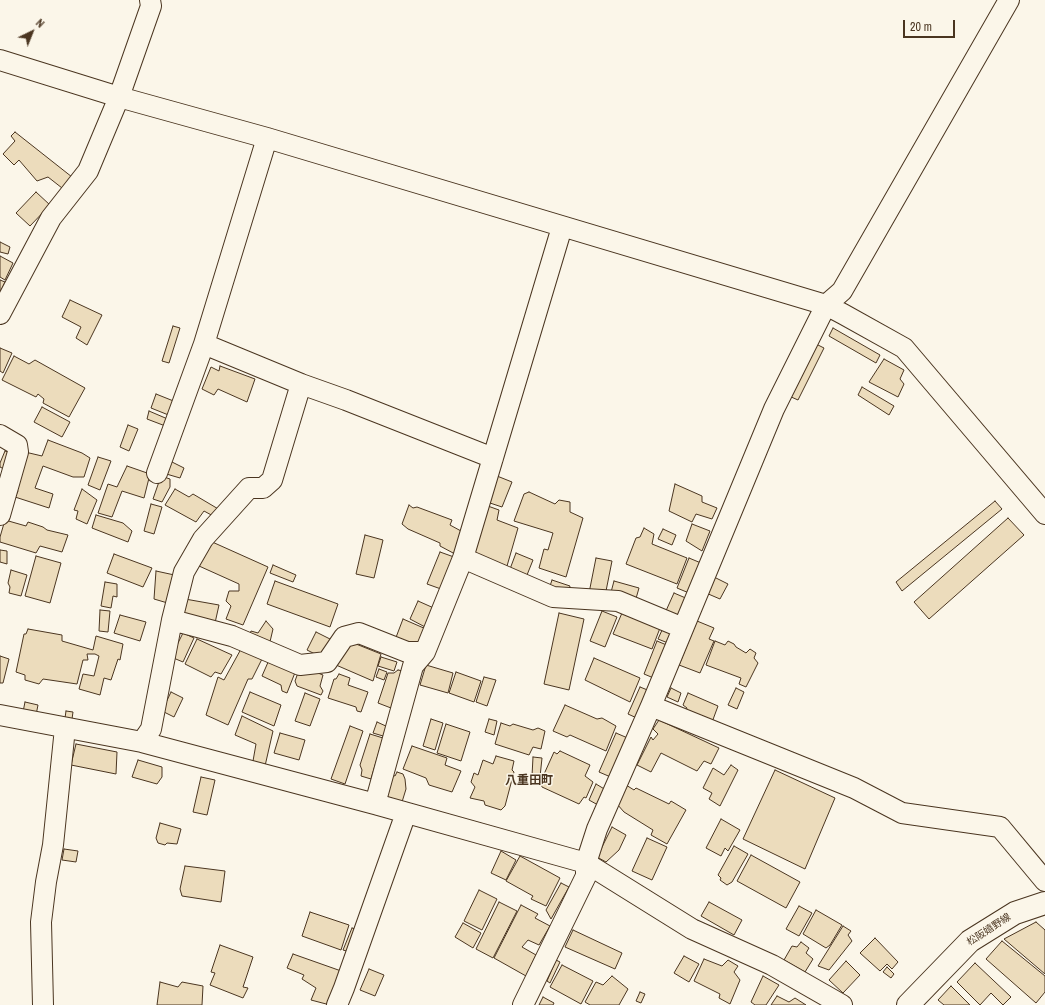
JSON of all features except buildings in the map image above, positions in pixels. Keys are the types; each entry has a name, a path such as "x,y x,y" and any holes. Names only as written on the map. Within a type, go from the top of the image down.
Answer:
{"main road":[{"name":"松阪嬉野線","path":"908,1005 970,941 1015,913 1045,903"}],"street":[{"path":"0,314 51,218 88,171 119,97 151,6 150,0"},
{"path":"522,1005 586,876 586,863 597,829 774,409 826,306 842,291 1010,0"},
{"path":"0,60 119,97 267,138 826,306 904,348 1045,514"},
{"path":"157,473 204,344 267,138"},
{"path":"375,804 413,666 425,652 463,558 562,227"},
{"path":"204,344 301,384 346,400 493,458"},
{"path":"142,742 151,729 172,620 184,572 203,539 249,488 263,488 272,480 301,384"},
{"path":"0,435 17,446 18,452 0,515"},
{"path":"463,558 553,597 618,601 683,628"},
{"path":"172,620 232,636 300,665 327,662 344,636 359,634 407,652 425,652"},
{"path":"650,706 854,788 902,813 1000,827 1045,881"},
{"path":"0,715 142,742 375,804 586,863 692,929 772,965 842,1005"},
{"path":"43,1005 41,922 46,882 53,845 65,728"},
{"path":"337,1005 406,813"}],"district":[{"name":"八重田町","path":"529,781"}]}
